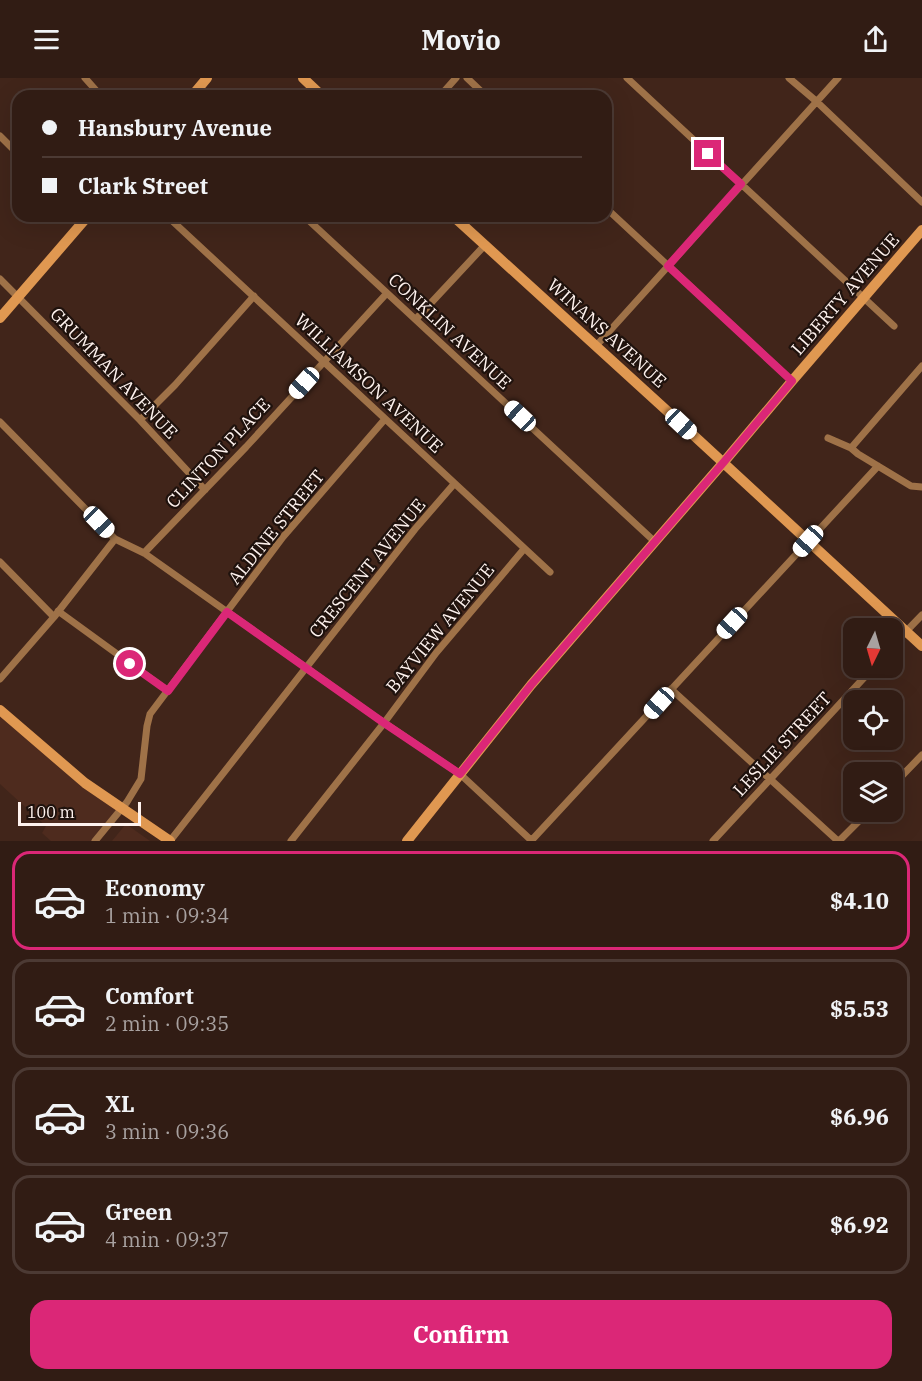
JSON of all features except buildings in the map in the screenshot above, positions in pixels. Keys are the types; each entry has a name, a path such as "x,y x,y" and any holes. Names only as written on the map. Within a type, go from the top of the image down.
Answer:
{"street":[{"path":"85,78 96,90"},
{"path":"197,90 207,78"},
{"path":"303,78 316,90"},
{"path":"445,90 456,78"},
{"path":"467,78 480,90"},
{"path":"627,78 894,326"},
{"path":"789,78 922,202"},
{"path":"596,346 838,78"},
{"path":"0,136 12,148"},
{"path":"612,214 792,381"},
{"path":"0,318 80,222"},
{"name":"WILLIAMSON AVENUE","path":"174,222 550,572"},
{"name":"CONKLIN AVENUE","path":"310,222 654,541"},
{"name":"WINANS AVENUE","path":"460,222 922,646"},
{"name":"LIBERTY AVENUE","path":"407,841 531,685 922,230"},
{"path":"416,319 485,245"},
{"name":"GRUMMAN AVENUE","path":"0,279 140,420 205,490"},
{"name":"CLINTON PLACE","path":"144,553 246,447 387,293"},
{"path":"140,420 254,296"},
{"path":"851,448 922,366"},
{"name":"ALDINE STREET","path":"95,841 122,808 141,779 150,714 283,537 385,419"},
{"path":"0,422 115,539 144,553 460,774 532,841 878,466"},
{"path":"828,438 851,448 911,486 921,487"},
{"name":"CRESCENT AVENUE","path":"170,841 415,529 454,484"},
{"path":"0,680 115,539"},
{"name":"BAYVIEW AVENUE","path":"291,841 436,653 524,549"},
{"path":"0,562 56,614 168,691"},
{"path":"903,635 922,615"},
{"name":"LESLIE STREET","path":"713,841 864,678"},
{"path":"671,689 838,841 858,822"},
{"path":"0,710 85,783 170,841"},
{"path":"903,775 922,755"}],"shaded area":[{"path":"0,711 122,808 94,841 51,841 42,833 46,826 0,784"},
{"path":"126,824 150,841 112,841"}],"route":[{"path":"130,664 168,691 227,612 460,774 531,685 792,381 668,266 741,184 708,154"}]}
